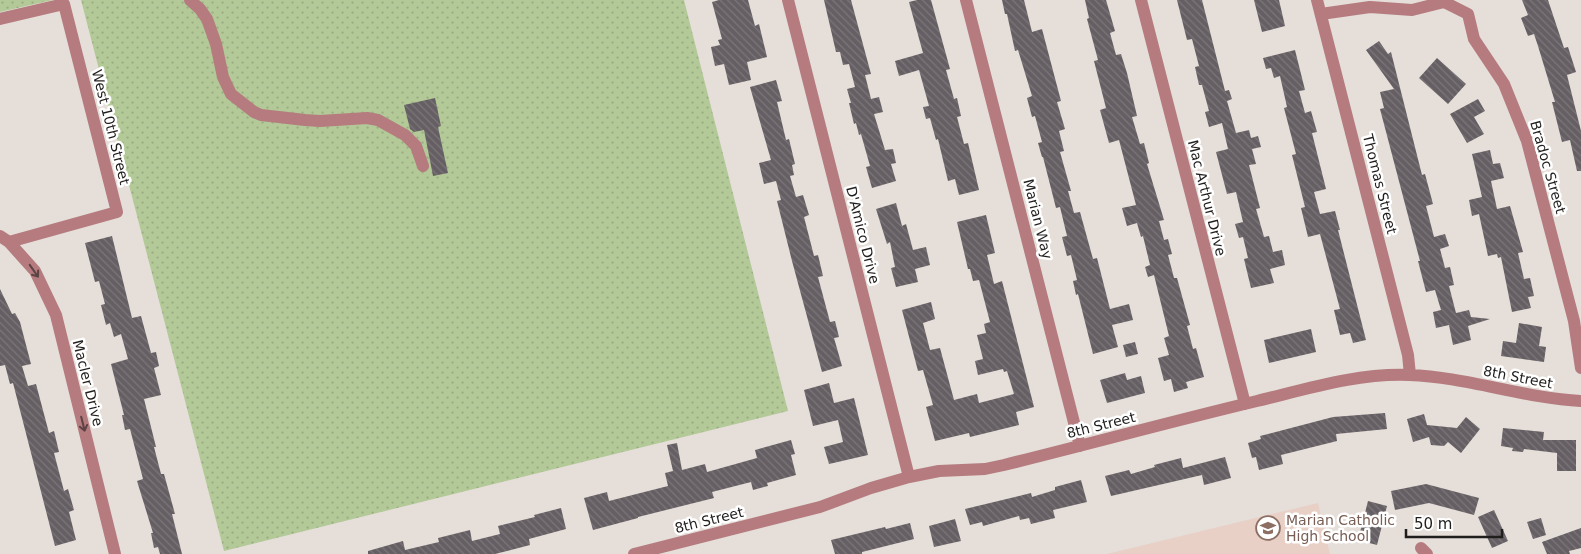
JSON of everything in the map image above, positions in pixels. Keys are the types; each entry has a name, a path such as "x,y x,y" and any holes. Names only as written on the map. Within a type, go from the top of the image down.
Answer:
{"street":[{"path":"190,0 207,19 216,44 223,77 231,94 245,106 261,115 305,120 367,118 378,120 406,135 416,146 424,166"},
{"name":"D'Amico Drive","path":"788,0 909,477"},
{"name":"Marian Way","path":"966,0 1080,446"},
{"name":"Mac Arthur Drive","path":"1141,0 1245,404"},
{"name":"Thomas Street","path":"1317,0 1408,355 1410,375"},
{"name":"Bradoc Street","path":"1321,14 1370,6 1412,10 1444,2 1468,14 1474,40 1504,84 1527,141 1574,321 1580,349 1581,368"},
{"name":"West 10th Street","path":"0,19 64,4 117,212 5,239"},
{"name":"Macler Drive","path":"5,239 35,271 56,314 115,554"},
{"name":"8th Street","path":"634,554 820,507 871,488 909,477 939,471 985,468 1342,381 1377,376 1410,375 1461,382 1554,400 1581,401"}],"shaded area":[{"name":"Marian Catholic High School","path":"1318,503 1330,554 1107,554"}],"green space":[{"path":"0,0 53,0 0,12"},
{"path":"81,0 684,0 788,411 224,551"}],"building":[{"path":"719,0 748,0 755,26 759,24 767,57 747,62 751,80 729,85 724,64 715,66 711,47 720,45 718,40 722,39 712,2"},
{"path":"824,0 851,0 871,74 865,75 871,99 879,97 883,112 874,114 885,150 893,149 896,163 891,164 896,181 872,188 866,167 870,166 861,134 859,135 856,123 854,124 849,103 851,103 847,89 855,87 849,64 843,65 840,52 836,52"},
{"path":"931,0 950,69 946,70 954,99 957,98 961,116 957,117 964,144 968,143 979,190 959,195 955,179 948,181 938,139 936,140 930,118 926,119 923,107 929,106 919,70 899,76 895,61 923,53 909,2"},
{"path":"1002,0 1024,0 1032,32 1042,29 1061,101 1057,102 1065,129 1059,131 1064,151 1060,152 1071,191 1068,191 1074,213 1080,212 1093,259 1097,258 1110,309 1129,304 1133,320 1112,325 1118,347 1093,354 1078,294 1076,295 1073,281 1077,280 1071,255 1067,256 1062,237 1067,236 1060,207 1056,208 1038,143 1042,142 1035,116 1032,117 1027,98 1032,96 1018,50 1015,51"},
{"path":"1085,0 1106,0 1115,31 1110,33 1116,55 1121,54 1127,73 1137,116 1132,117 1140,144 1144,143 1149,163 1147,164 1164,220 1159,221 1164,240 1168,239 1172,254 1168,255 1174,278 1177,278 1190,325 1187,326 1193,349 1196,348 1204,377 1186,382 1188,388 1174,392 1171,379 1164,381 1158,358 1169,355 1164,338 1169,336 1154,275 1148,277 1145,267 1150,265 1143,236 1141,237 1137,223 1127,226 1122,208 1136,205 1119,140 1109,143 1100,110 1106,108 1094,61 1098,60 1087,19 1089,18"},
{"path":"1177,0 1202,0 1225,91 1229,90 1232,99 1227,101 1236,133 1249,130 1251,138 1258,136 1261,147 1252,149 1256,164 1249,165 1260,208 1256,209 1264,237 1269,236 1273,252 1282,250 1285,265 1270,269 1274,283 1251,288 1244,259 1248,258 1243,237 1239,238 1235,224 1243,222 1236,192 1227,194 1216,152 1228,149 1222,123 1209,127 1205,112 1209,111 1202,85 1199,85 1195,67 1199,66 1192,39 1187,40"},
{"path":"1254,0 1279,0 1285,26 1262,32"},
{"path":"1522,0 1548,0 1564,48 1568,47 1576,72 1567,75 1581,131 1581,171 1577,171 1570,140 1562,142 1552,102 1555,102 1538,46 1534,34 1528,36 1521,18 1528,15"},
{"path":"1379,41 1388,54 1391,52 1422,175 1425,174 1433,204 1426,206 1434,237 1445,234 1449,246 1440,249 1445,268 1450,267 1454,285 1449,286 1456,313 1469,310 1471,317 1490,319 1468,326 1471,340 1453,345 1449,325 1436,328 1433,312 1441,310 1435,290 1426,292 1418,261 1420,261 1380,109 1384,108 1380,92 1394,89 1366,50"},
{"path":"1295,50 1305,90 1299,91 1305,113 1311,111 1317,132 1312,133 1326,189 1314,192 1320,214 1335,211 1340,230 1338,230 1366,340 1353,343 1350,333 1340,335 1334,310 1340,309 1320,234 1308,237 1301,208 1305,207 1292,155 1296,154 1284,108 1287,107 1280,76 1274,78 1271,68 1266,69 1263,58"},
{"path":"1437,58 1466,84 1448,104 1419,78"},
{"path":"776,80 782,101 777,102 786,140 789,139 795,164 792,165 794,175 790,176 796,197 803,195 809,215 804,217 814,256 818,255 823,276 818,277 830,322 835,321 839,337 834,338 842,366 822,372 777,201 781,200 776,181 764,184 759,163 771,160 750,87"},
{"path":"435,98 441,126 438,127 448,173 433,176 424,130 414,132 410,129 404,105"},
{"path":"1478,99 1485,111 1474,117 1484,134 1467,143 1450,114"},
{"path":"1490,150 1493,164 1500,163 1504,178 1491,181 1497,209 1510,206 1523,252 1518,253 1524,279 1530,278 1534,296 1528,297 1531,308 1512,312 1501,257 1498,258 1497,254 1488,256 1479,214 1472,216 1469,200 1482,197 1472,154"},
{"path":"896,203 902,226 906,224 913,250 926,247 930,265 915,269 918,282 896,287 891,268 895,267 890,242 887,244 876,209"},
{"path":"986,215 995,253 987,255 994,284 1002,281 1034,407 1016,412 1019,425 970,437 969,433 935,441 926,407 933,405 923,370 918,371 902,310 931,302 935,319 923,323 930,350 940,348 954,400 977,394 979,403 1014,394 1007,371 1004,372 1003,369 978,375 975,361 983,359 977,335 986,333 984,324 990,322 979,280 973,281 970,269 968,269 957,222"},
{"path":"112,236 132,318 141,316 151,353 156,352 159,366 154,368 161,395 144,399 161,474 164,474 175,514 172,514 182,554 160,554 158,547 154,548 151,533 153,533 137,481 143,479 130,429 125,430 122,415 124,415 111,364 128,359 121,334 114,337 110,323 106,325 101,305 105,304 99,281 95,282 85,243"},
{"path":"0,289 12,314 15,313 20,322 31,364 22,366 28,386 36,384 49,433 54,431 59,452 54,453 64,491 68,489 74,510 69,512 76,540 55,546 13,383 10,384 5,365 0,366"},
{"path":"1519,323 1542,327 1539,346 1546,347 1544,362 1501,356 1503,341 1516,343"},
{"path":"1311,329 1316,352 1269,363 1264,340"},
{"path":"1135,342 1138,354 1126,357 1123,345"},
{"path":"1125,373 1127,380 1141,376 1145,393 1107,403 1100,380"},
{"path":"829,383 834,403 854,398 868,455 829,464 824,447 843,442 838,420 813,426 804,390"},
{"path":"1385,413 1387,429 1336,434 1337,441 1281,455 1283,464 1259,470 1256,457 1252,458 1248,443 1261,439 1260,436 1333,417"},
{"path":"1424,414 1427,425 1457,428 1466,417 1480,429 1461,453 1448,442 1444,446 1431,445 1429,437 1413,442 1407,419"},
{"path":"1503,428 1544,432 1543,440 1576,440 1576,471 1557,471 1557,453 1524,449 1523,452 1512,451 1513,448 1501,446"},
{"path":"791,440 795,454 791,455 796,475 767,483 768,486 753,490 751,482 712,492 714,498 593,530 584,498 607,492 609,501 668,486 665,473 673,471 667,445 677,443 682,470 705,464 707,472 757,458 755,450"},
{"path":"1225,457 1231,478 1204,485 1202,475 1111,496 1105,476 1129,470 1131,474 1155,467 1154,465 1181,458 1183,468"},
{"path":"1081,480 1087,502 1053,510 1055,518 1031,524 1029,518 1020,520 1019,516 983,526 982,522 970,525 965,509 1031,493 1032,497 1055,490 1055,487"},
{"path":"1426,484 1479,498 1474,515 1429,503 1395,510 1391,491"},
{"path":"1368,501 1387,506 1377,545 1358,540"},
{"path":"561,508 566,529 529,539 530,545 495,554 368,554 368,551 403,541 405,550 439,542 438,538 470,530 472,541 500,534 498,526 535,517 534,515"},
{"path":"1494,510 1508,541 1492,548 1478,517"},
{"path":"1541,518 1546,535 1533,539 1527,522"},
{"path":"955,519 961,541 934,547 929,526"},
{"path":"910,523 914,539 862,552 862,554 835,554 831,540"},
{"path":"1581,528 1581,548 1569,551 1570,554 1547,554 1542,542"}],"place":[{"name":"Marian Catholic High School","path":"1268,528"}]}
